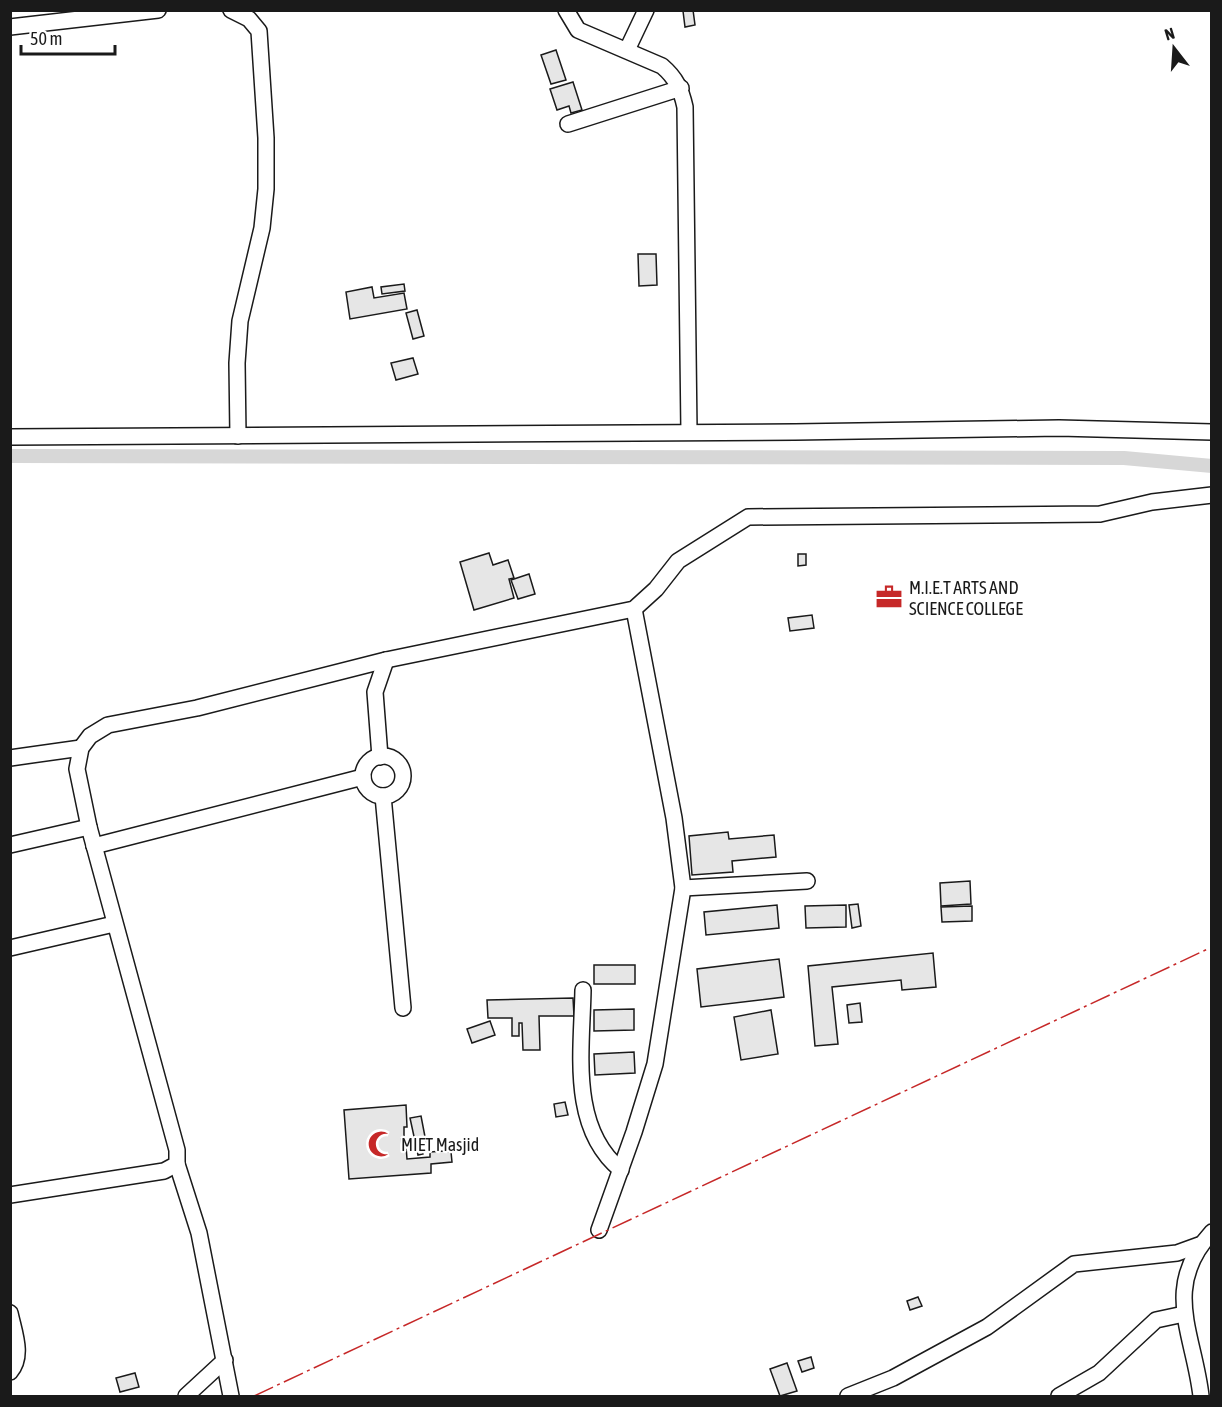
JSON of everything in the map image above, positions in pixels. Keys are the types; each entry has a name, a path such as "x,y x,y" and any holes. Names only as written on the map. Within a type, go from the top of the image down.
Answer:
{"street":[{"path":"10,27 158,10"},
{"path":"231,10 249,19 259,31 266,138 266,189 262,228 240,321 237,363 238,436"},
{"path":"566,10 579,30 662,66 673,75 681,88 685,118 689,432"},
{"path":"627,50 646,10"},
{"path":"568,124 681,88"},
{"path":"10,437 1059,428 1212,432"},
{"path":"231,1396 199,1233 177,1164 177,1150 89,827 77,769 81,748 90,736 108,725 196,708 386,660 634,609 656,589 678,561 748,517 1100,514 1152,502 1212,495"},
{"path":"599,1230 655,1065 683,888 674,818 634,609"},
{"path":"380,756 375,692 386,660"},
{"path":"10,758 81,748"},
{"path":"380,756 396,760 403,771 403,778 398,789 383,796 368,790 363,777 366,765 380,756"},
{"path":"94,846 363,777"},
{"path":"383,796 403,1008"},
{"path":"10,845 89,827"},
{"path":"683,888 807,880"},
{"path":"10,948 114,924"},
{"path":"583,990 583,1089 586,1114 593,1137 609,1161 621,1170"},
{"path":"10,1195 164,1171 177,1164"},
{"path":"1201,1396 1184,1314 1183,1292 1189,1263 1200,1245 1212,1233"},
{"path":"848,1396 893,1378 987,1327 1074,1263 1161,1255 1200,1245"},
{"path":"10,1313 18,1353 17,1363 10,1372"},
{"path":"1059,1396 1099,1373 1156,1320 1184,1314"},
{"path":"186,1396 225,1360"}],"building":[{"path":"693,10 695,25 685,27 683,11"},
{"path":"556,50 566,80 551,84 541,55"},
{"path":"573,82 582,110 571,113 569,106 557,110 550,89"},
{"path":"638,254 656,254 657,285 639,286"},
{"path":"404,284 405,291 382,294 381,287"},
{"path":"372,287 374,298 404,293 407,309 350,319 346,292"},
{"path":"417,310 424,336 413,339 406,313"},
{"path":"413,358 418,374 396,380 391,363"},
{"path":"489,553 493,565 508,560 514,578 509,579 514,598 474,610 460,562"},
{"path":"798,554 806,554 806,565 798,566"},
{"path":"529,574 535,594 518,599 511,580"},
{"path":"812,615 814,628 790,631 788,618"},
{"path":"728,832 729,839 774,835 776,857 732,861 733,872 692,875 689,836"},
{"path":"970,881 971,904 941,906 940,883"},
{"path":"858,904 861,926 852,928 849,905"},
{"path":"777,905 779,928 706,935 704,912"},
{"path":"846,905 846,927 806,928 805,906"},
{"path":"972,906 972,921 942,922 941,907"},
{"path":"933,953 936,987 902,990 901,980 832,987 838,1044 815,1046 808,966"},
{"path":"779,959 784,997 701,1007 697,969"},
{"path":"594,965 635,965 635,984 594,984"},
{"path":"573,998 574,1016 539,1016 540,1050 523,1050 522,1023 519,1023 519,1036 512,1036 512,1018 488,1018 487,1000"},
{"path":"860,1003 862,1022 849,1023 847,1005"},
{"path":"634,1009 634,1030 594,1031 594,1010"},
{"path":"771,1010 778,1054 741,1060 734,1017"},
{"path":"490,1021 495,1035 472,1043 467,1029"},
{"path":"634,1052 635,1073 595,1075 594,1054"},
{"path":"565,1102 568,1115 556,1117 554,1104"},
{"path":"406,1105 407,1127 404,1127 404,1139 401,1139 402,1146 406,1146 407,1159 430,1157 430,1152 444,1151 451,1152 452,1162 431,1164 431,1173 349,1179 344,1110"},
{"path":"421,1116 426,1142 421,1143 423,1154 418,1155 410,1118"},
{"path":"918,1297 922,1306 910,1310 907,1301"},
{"path":"811,1357 814,1368 802,1372 798,1361"},
{"path":"787,1363 797,1391 780,1396 770,1369"},
{"path":"135,1373 139,1387 120,1392 116,1378"}],"waterway":[{"path":"10,456 1124,458 1212,466"}],"power":[{"path":"254,1396 1212,947"}],"place":[{"name":"M.I.E.T ARTS AND SCIENCE COLLEGE","path":"889,597"},
{"name":"MIET Masjid","path":"381,1144"}]}
